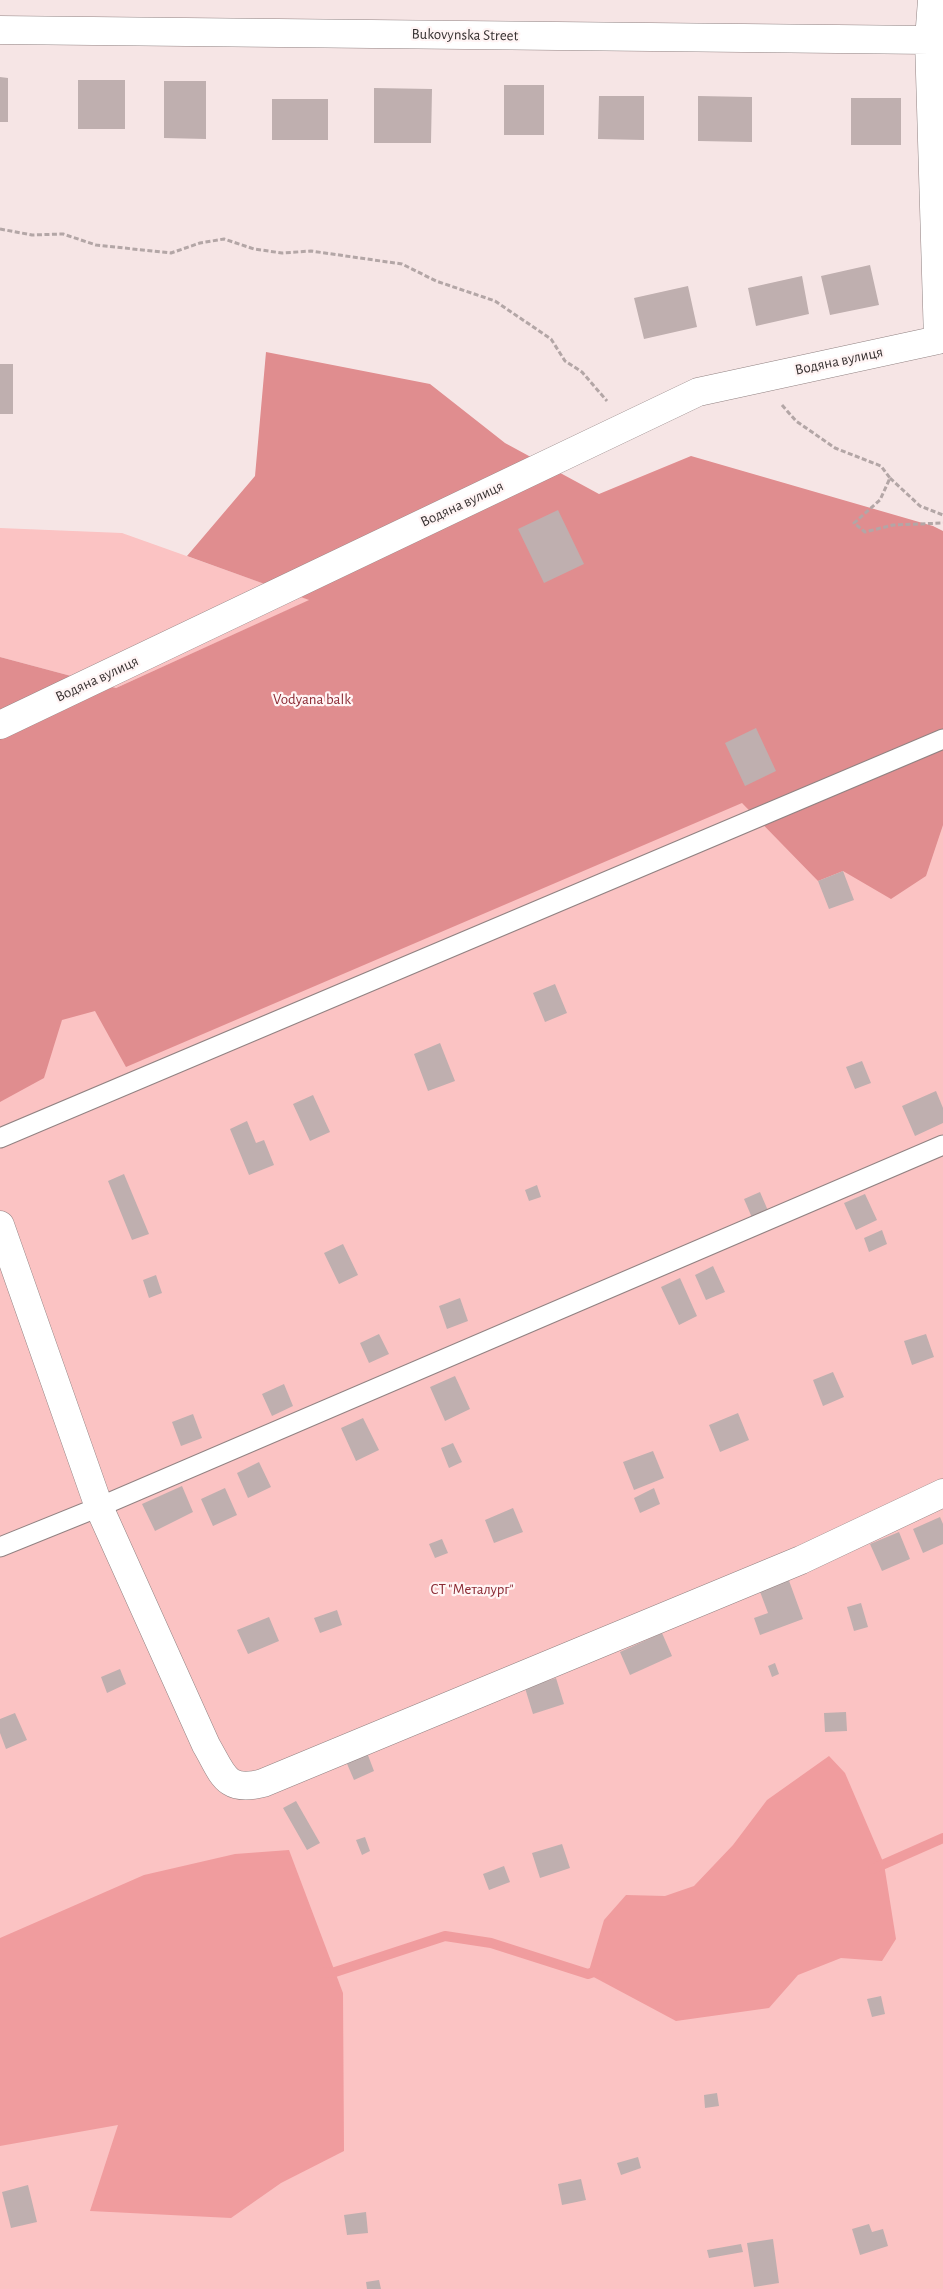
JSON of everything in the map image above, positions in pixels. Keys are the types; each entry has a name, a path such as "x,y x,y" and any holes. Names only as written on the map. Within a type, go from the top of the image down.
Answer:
{"street":[{"path":"932,0 929,40 940,339"},
{"name":"Bukovynska Street","path":"0,30 929,40"},
{"name":"Водяна вулиця","path":"0,724 698,392 940,339"},
{"path":"0,1225 99,1507 206,1745 227,1781 248,1787 264,1783 802,1560 943,1493"}],"lane":[{"path":"0,1138 943,739"},
{"path":"0,1547 99,1507 943,1145"}],"path":[{"path":"0,229 32,235 63,234 96,245 171,253 200,243 224,238 254,248 282,253 311,251 402,264 436,281 494,301 552,339 565,361 582,372 611,406 620,429"},
{"path":"743,382 772,394 796,421 835,448 881,466 890,478 920,506 943,515"},
{"path":"890,478 880,500 854,523 865,532 893,524 943,523"}],"green space":[{"name":"Vodyana balk","path":"266,352 430,384 505,443 599,494 691,456 933,526 943,531 943,825 926,876 891,899 843,871 818,881 742,803 126,1067 95,1011 62,1020 44,1078 0,1102 0,657 116,688 309,600 187,556 255,476"},
{"path":"0,528 122,533 310,600 116,688 0,657"},
{"name":"СТ \"Металург\"","path":"943,631 943,2289 0,2289 0,889"}],"shaded area":[{"path":"829,1756 845,1773 884,1864 896,1939 882,1961 841,1958 798,1975 769,2008 676,2021 588,1974 604,1920 626,1895 665,1896 694,1886 733,1845 767,1800"},
{"path":"289,1850 343,1993 344,2151 281,2183 231,2218 90,2211 118,2125 0,2146 0,1938 144,1875 235,1854"}],"building":[{"path":"0,77 8,78 8,122 0,122"},
{"path":"78,80 125,80 125,129 78,129"},
{"path":"164,81 206,81 206,139 164,138"},
{"path":"504,85 544,85 544,135 504,135"},
{"path":"374,88 432,89 431,143 374,143"},
{"path":"599,96 644,96 644,140 598,139"},
{"path":"698,96 752,97 752,142 698,141"},
{"path":"851,98 901,98 901,145 851,145"},
{"path":"272,99 328,99 328,140 272,140"},
{"path":"870,265 879,305 830,315 821,276"},
{"path":"802,276 809,314 756,326 748,288"},
{"path":"688,286 697,327 644,339 634,298"},
{"path":"0,364 13,364 13,414 0,414"},
{"path":"558,510 584,564 544,583 518,529"},
{"path":"756,728 776,771 745,786 725,743"},
{"path":"843,871 854,900 829,909 818,881"},
{"path":"555,984 567,1013 545,1022 533,993"},
{"path":"440,1043 455,1081 428,1091 414,1054"},
{"path":"862,1061 871,1083 855,1089 846,1067"},
{"path":"936,1091 943,1108 943,1123 915,1136 902,1106"},
{"path":"313,1095 330,1132 310,1141 293,1104"},
{"path":"247,1121 256,1143 264,1140 274,1165 249,1175 230,1129"},
{"path":"124,1174 149,1234 132,1240 108,1181"},
{"path":"537,1185 541,1197 529,1201 525,1190"},
{"path":"760,1192 769,1213 753,1220 744,1199"},
{"path":"865,1194 877,1220 856,1230 844,1203"},
{"path":"882,1230 887,1244 869,1252 864,1238"},
{"path":"343,1244 358,1275 339,1284 324,1253"},
{"path":"713,1266 725,1292 706,1300 695,1275"},
{"path":"156,1275 162,1293 149,1298 143,1280"},
{"path":"680,1278 697,1316 679,1325 661,1287"},
{"path":"460,1298 468,1321 447,1329 439,1306"},
{"path":"379,1334 389,1354 369,1363 360,1343"},
{"path":"926,1334 934,1357 912,1365 904,1341"},
{"path":"833,1372 844,1397 823,1406 813,1380"},
{"path":"455,1376 470,1409 445,1421 430,1387"},
{"path":"284,1384 293,1406 272,1416 262,1394"},
{"path":"738,1413 749,1440 720,1452 709,1425"},
{"path":"193,1414 202,1438 181,1446 172,1422"},
{"path":"363,1418 379,1450 356,1461 341,1428"},
{"path":"453,1443 462,1462 449,1468 441,1448"},
{"path":"653,1451 664,1478 634,1490 623,1462"},
{"path":"259,1462 271,1487 248,1498 237,1473"},
{"path":"182,1486 193,1512 155,1531 142,1504"},
{"path":"225,1488 237,1515 213,1526 201,1499"},
{"path":"654,1488 660,1504 640,1513 634,1498"},
{"path":"513,1508 523,1532 494,1543 485,1520"},
{"path":"940,1517 943,1524 943,1544 923,1553 913,1529"},
{"path":"899,1532 910,1559 882,1571 870,1544"},
{"path":"442,1539 448,1553 435,1558 429,1544"},
{"path":"788,1578 803,1619 760,1635 754,1618 768,1613 759,1589"},
{"path":"861,1603 868,1627 854,1631 847,1607"},
{"path":"337,1610 342,1625 320,1633 314,1618"},
{"path":"269,1617 279,1641 248,1654 237,1630"},
{"path":"662,1633 672,1656 630,1675 620,1652"},
{"path":"775,1663 779,1674 772,1677 768,1666"},
{"path":"120,1669 126,1684 107,1693 101,1677"},
{"path":"556,1678 564,1704 533,1714 525,1688"},
{"path":"846,1712 847,1731 825,1732 824,1713"},
{"path":"15,1713 27,1740 6,1749 0,1733 0,1719"},
{"path":"366,1750 374,1771 354,1780 345,1759"},
{"path":"296,1801 320,1843 307,1850 283,1808"},
{"path":"365,1837 370,1851 362,1855 356,1840"},
{"path":"562,1844 570,1868 540,1878 532,1853"},
{"path":"504,1866 510,1882 489,1890 483,1874"},
{"path":"881,1996 885,2014 872,2017 867,1999"},
{"path":"717,2093 719,2106 705,2108 704,2095"},
{"path":"638,2157 641,2168 621,2175 617,2163"},
{"path":"581,2179 586,2200 562,2205 558,2184"},
{"path":"28,2185 37,2222 11,2228 2,2192"},
{"path":"366,2212 368,2233 347,2235 344,2215"},
{"path":"869,2224 872,2232 883,2229 888,2246 860,2255 852,2229"},
{"path":"773,2239 779,2283 754,2287 747,2243"},
{"path":"741,2244 743,2252 709,2258 707,2250"},
{"path":"379,2280 381,2289 367,2289 366,2282"}],"waterway":[{"path":"873,1869 943,1838"},
{"path":"323,1973 335,1972 445,1936 491,1943 588,1974 599,1970"}]}
